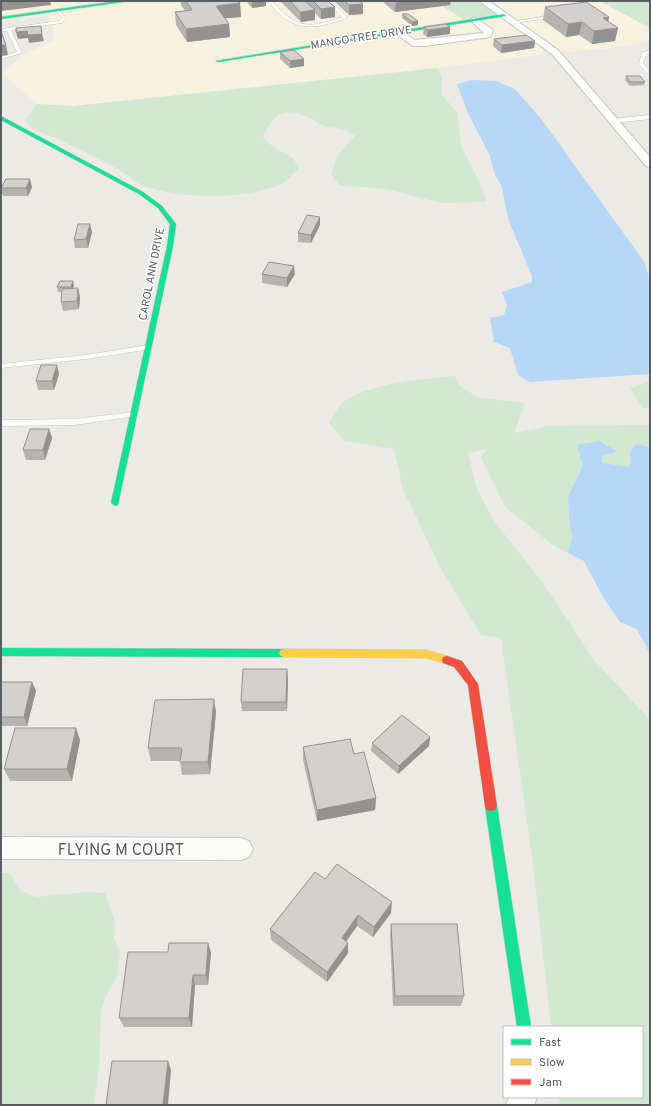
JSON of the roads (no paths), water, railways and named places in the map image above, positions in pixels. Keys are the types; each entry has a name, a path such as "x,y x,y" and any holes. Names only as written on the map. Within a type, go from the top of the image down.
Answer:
{"street":[{"path":"1,18 127,1"},
{"path":"483,1 555,52 650,164"},
{"name":"MANGO TREE DRIVE","path":"218,61 396,31 504,15"},
{"path":"396,31 413,43 425,43 487,35 489,31 474,20"},
{"name":"CAROL ANN DRIVE","path":"1,118 141,193 160,207 173,224 170,246 115,503"},
{"path":"1,652 426,654 458,664 473,684 524,1026"},
{"name":"FLYING M COURT","path":"1,848 241,849"}],"lane":[{"path":"270,1 291,22 301,26 334,21 345,17 329,1"},
{"path":"1,30 60,22 64,18 58,10"},
{"path":"514,22 558,15"},
{"path":"1,58 20,53 8,29"},
{"path":"650,50 644,54 642,64 650,75"},
{"path":"613,121 650,116"},
{"path":"1,366 86,357 148,347"},
{"path":"1,423 74,422 134,414"}],"water":[{"path":"472,80 496,81 515,89 542,120 645,263 650,282 650,374 530,382 518,375 510,348 494,342 490,318 504,315 507,305 502,292 532,282 532,276 508,219 502,187 495,175 490,156 467,111 457,84"},
{"path":"599,441 618,452 602,455 602,463 630,467 631,451 636,444 650,447 650,654 637,629 620,622 603,597 584,561 568,553 572,538 568,496 583,466 577,445"}]}
